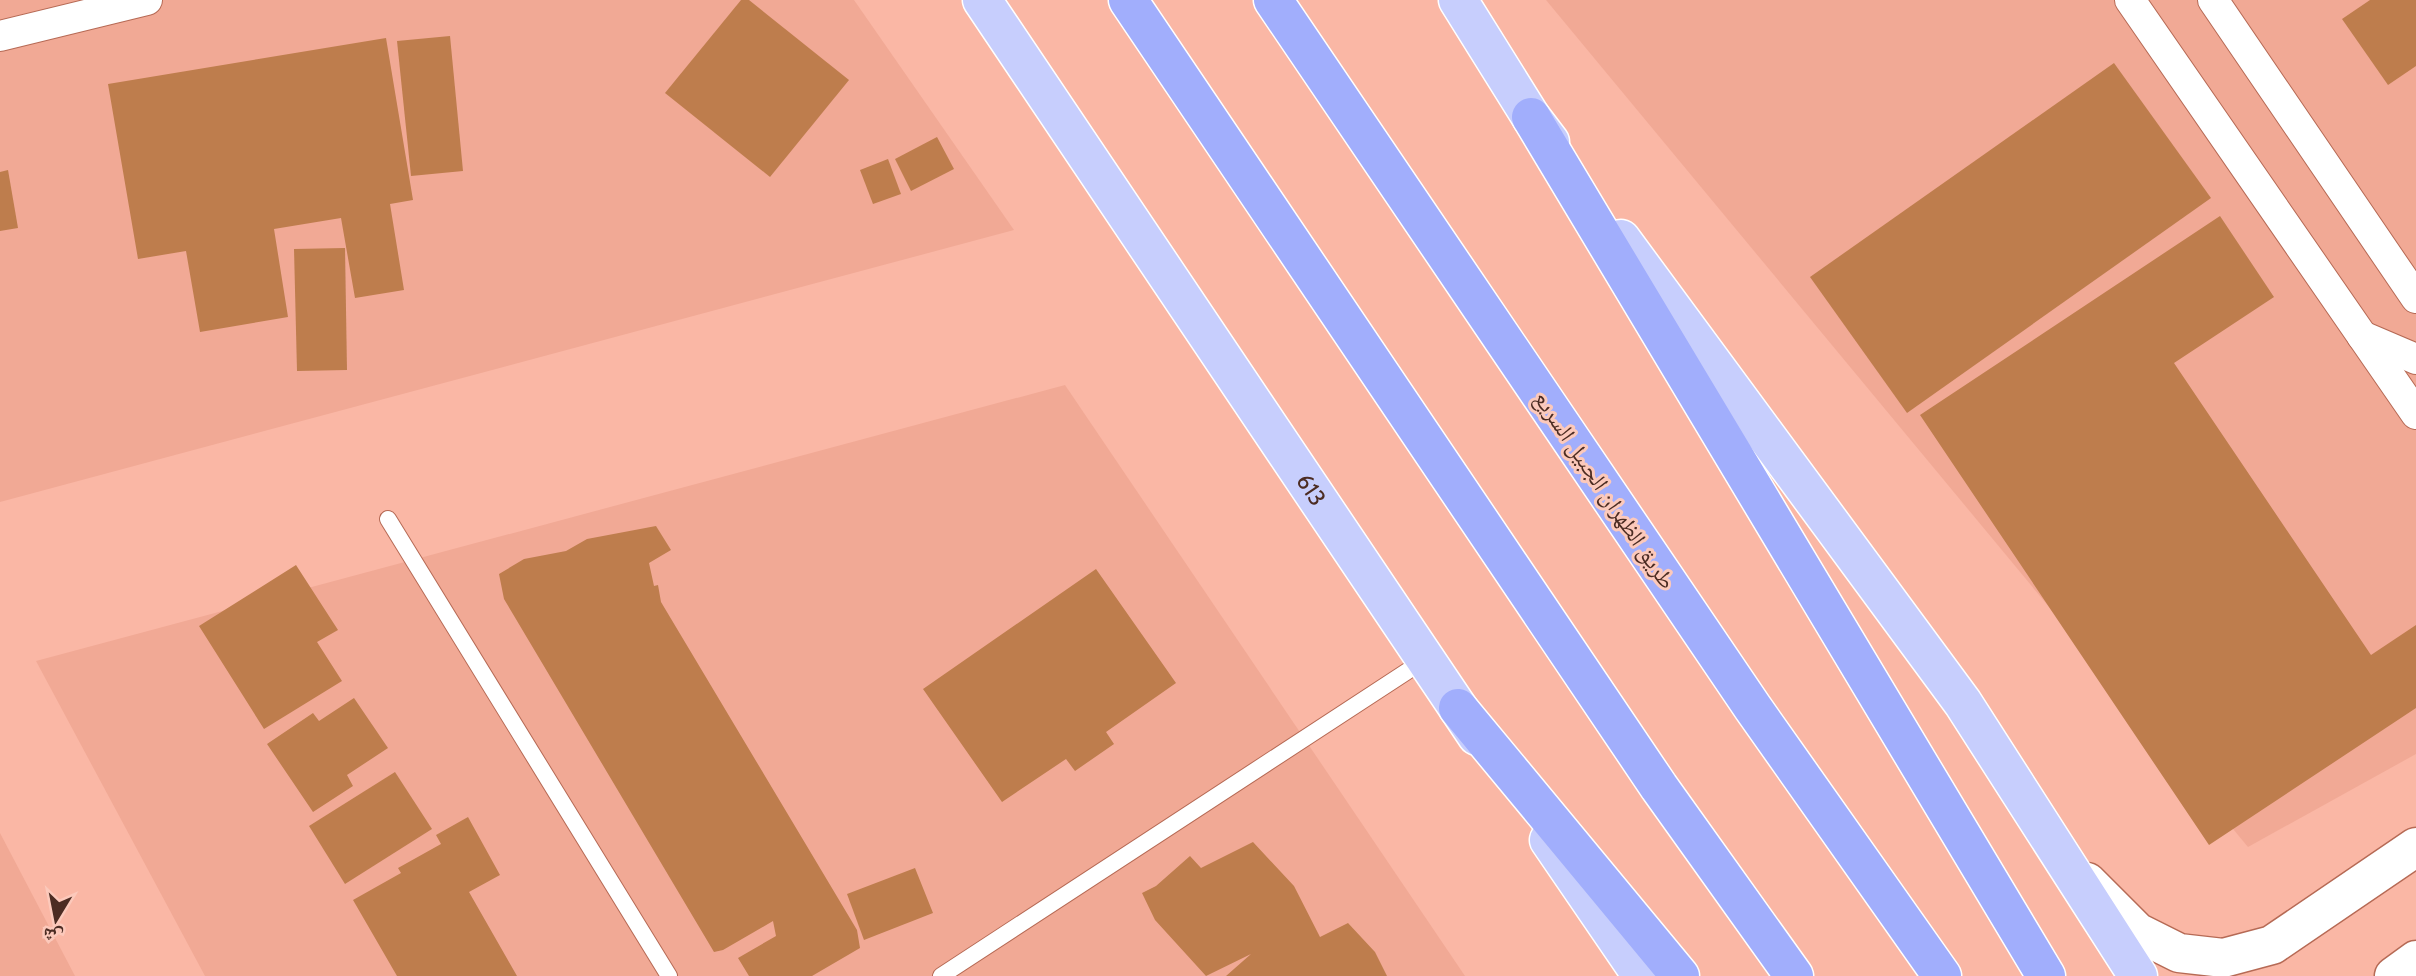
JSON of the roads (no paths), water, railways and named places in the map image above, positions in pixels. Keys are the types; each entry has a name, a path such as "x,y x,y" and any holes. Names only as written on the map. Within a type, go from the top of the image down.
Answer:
{"highway":[{"path":"1128,0 1659,787 1794,976"},
{"name":"طريق الظهران الجبيل السريع","path":"1273,0 1753,708 1942,976"},
{"path":"1531,117 2046,976"},
{"path":"1458,708 1680,976"}],"main road":[{"name":"613","path":"982,0 1458,708 1642,976"},
{"path":"1465,5 1531,117 1963,704 2138,976"}],"street":[{"path":"0,36 147,0"},
{"path":"2130,0 2416,414"},
{"path":"2213,0 2416,298"},
{"path":"2362,336 2416,359"},
{"path":"2062,857 2137,932 2179,953 2223,958 2272,944 2416,847"},
{"path":"2394,976 2416,960"}],"lane":[{"path":"388,519 669,976"},
{"path":"941,976 1426,659"}]}
